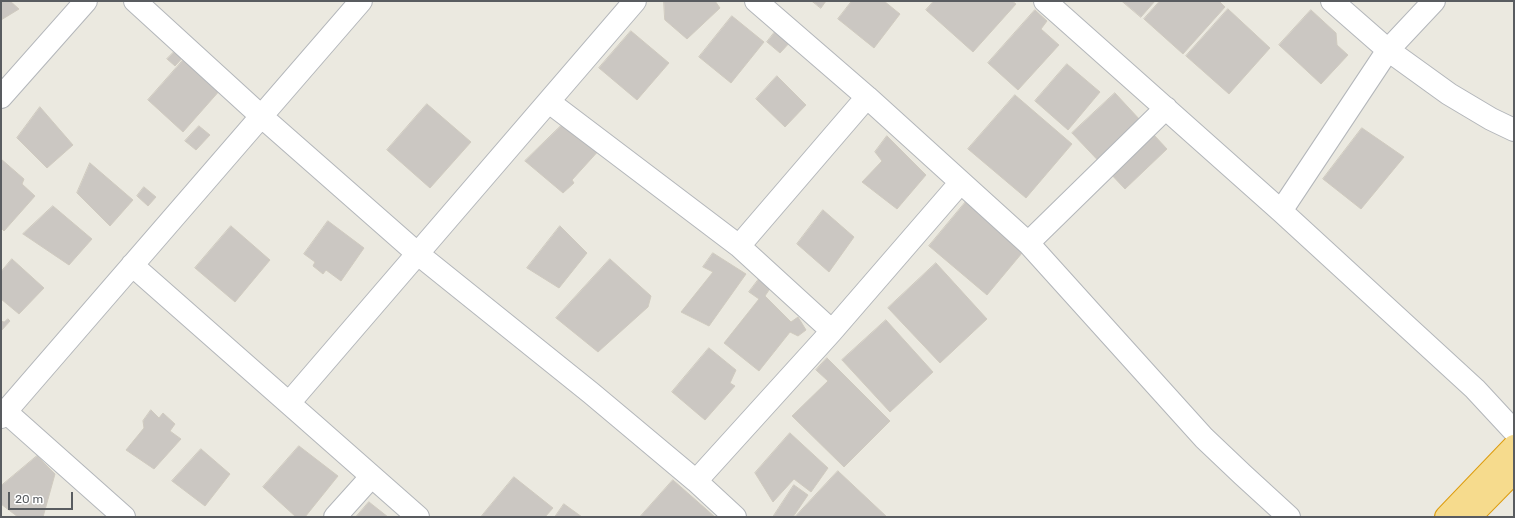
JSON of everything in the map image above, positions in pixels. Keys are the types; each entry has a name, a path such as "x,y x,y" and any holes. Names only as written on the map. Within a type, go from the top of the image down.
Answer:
{"highway":[{"path":"1446,517 1514,446"},
{"path":"1470,517 1514,472"}],"street":[{"path":"1,97 86,1"},
{"path":"134,1 261,116 418,254 591,393 735,517"},
{"path":"124,517 3,414 361,1"},
{"path":"289,403 636,1"},
{"path":"756,1 867,97 1028,243 1204,438 1228,462 1289,517"},
{"path":"1045,1 1281,211 1476,390 1514,431"},
{"path":"1332,1 1388,50 1449,94 1491,119 1514,130"},
{"path":"1281,211 1388,50 1434,1"},
{"path":"739,246 867,97"},
{"path":"549,102 739,246 832,331"},
{"path":"1028,243 1166,108"},
{"path":"696,482 832,331 961,182"},
{"path":"132,265 418,517"},
{"path":"335,517 371,477"}],"building":[{"path":"1,1 10,1 19,9 1,20"},
{"path":"664,1 715,1 720,8 687,39 665,20"},
{"path":"812,1 826,1 821,8"},
{"path":"852,1 884,1 900,14 874,48 838,19"},
{"path":"934,1 1012,1 1016,4 973,52 926,10"},
{"path":"1122,1 1155,1 1141,17"},
{"path":"1160,1 1219,1 1225,7 1183,54 1144,19"},
{"path":"1228,9 1270,48 1229,94 1186,56"},
{"path":"1035,10 1047,21 1041,29 1059,45 1018,90 988,63"},
{"path":"1311,10 1336,33 1337,45 1348,55 1321,84 1279,45"},
{"path":"732,16 764,42 731,83 699,57"},
{"path":"778,28 792,40 780,53 767,42"},
{"path":"631,31 669,63 637,100 599,68"},
{"path":"180,46 187,53 175,66 167,59"},
{"path":"185,58 221,89 183,132 148,100"},
{"path":"1067,64 1100,92 1068,130 1035,101"},
{"path":"777,76 806,105 785,127 756,99"},
{"path":"1115,93 1167,149 1125,189 1072,133"},
{"path":"1015,95 1072,144 1026,198 968,149"},
{"path":"427,104 471,142 430,188 387,150"},
{"path":"40,107 73,145 47,168 17,138"},
{"path":"566,121 601,148 572,180 574,183 563,193 525,161"},
{"path":"199,126 210,135 196,150 185,141"},
{"path":"1362,128 1404,157 1361,209 1323,179"},
{"path":"887,136 926,175 897,209 862,182 882,161 875,152"},
{"path":"1,159 24,179 22,184 35,196 4,231 1,228"},
{"path":"90,163 133,200 110,226 77,193"},
{"path":"144,187 156,197 148,206 137,196"},
{"path":"969,198 1027,247 987,295 929,246"},
{"path":"53,206 92,239 69,265 23,234"},
{"path":"823,210 854,237 829,272 797,244"},
{"path":"328,221 364,248 341,281 326,270 323,274 313,266 315,262 304,254"},
{"path":"231,226 270,260 235,302 195,268"},
{"path":"560,226 587,253 559,288 527,268"},
{"path":"713,253 746,274 709,326 681,312 713,272 703,267"},
{"path":"12,259 44,288 19,314 1,299 1,272"},
{"path":"610,259 651,296 648,307 598,352 556,318"},
{"path":"936,263 987,319 940,363 888,308"},
{"path":"762,275 771,287 765,296 791,322 798,317 806,330 798,336 790,332 759,371 724,343 759,299 749,292"},
{"path":"8,319 10,321 1,331 1,321 4,322"},
{"path":"886,320 933,372 890,412 842,360"},
{"path":"709,348 736,370 730,383 735,386 705,420 672,392"},
{"path":"827,358 890,421 844,467 792,416 828,381 816,370"},
{"path":"151,410 159,418 163,413 175,424 170,431 181,439 154,469 126,450 144,428 143,421"},
{"path":"790,433 828,468 811,492 794,479 773,502 755,473"},
{"path":"299,446 338,476 305,517 296,517 263,487"},
{"path":"201,449 230,474 205,506 172,481"},
{"path":"37,456 55,474 43,517 18,517 1,504 1,486"},
{"path":"838,471 887,517 795,517"},
{"path":"514,477 553,508 545,517 481,517"},
{"path":"673,480 715,517 640,517"},
{"path":"794,485 808,495 793,517 773,517"},
{"path":"369,502 388,517 356,517"},
{"path":"564,504 582,517 555,517"}]}
